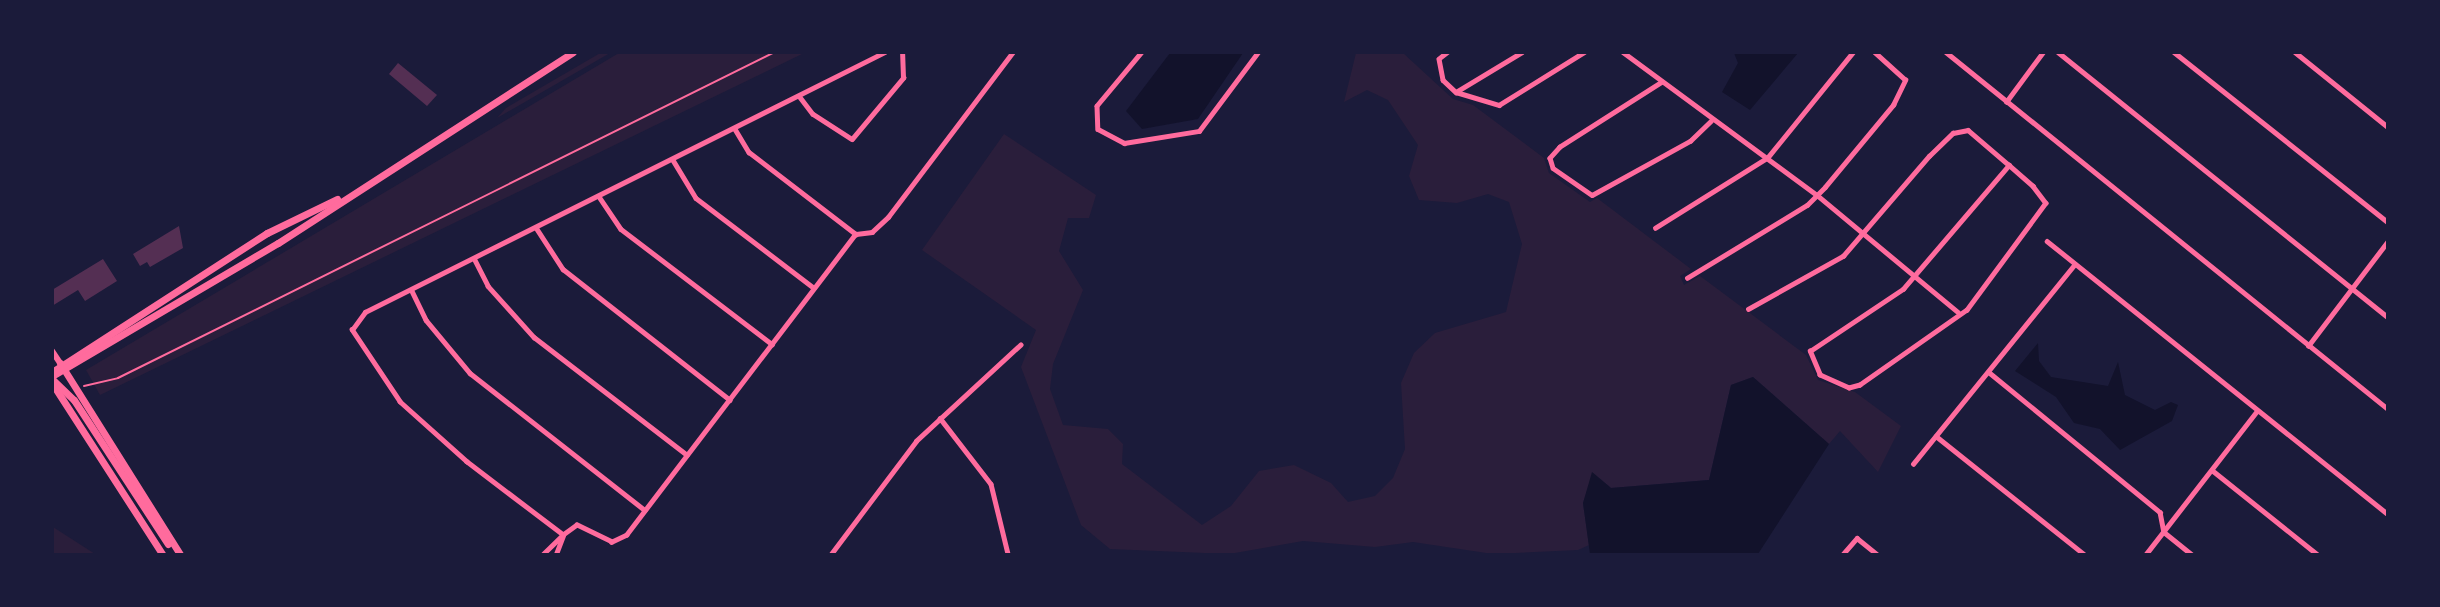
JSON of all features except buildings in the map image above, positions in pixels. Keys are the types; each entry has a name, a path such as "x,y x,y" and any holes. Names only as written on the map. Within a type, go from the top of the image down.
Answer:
{"main road":[{"path":"54,372 66,373 573,52"},
{"path":"54,372 267,233 337,199"},
{"path":"54,372 66,373"},
{"path":"54,372 162,555"},
{"path":"54,372 152,528 179,555"},
{"path":"66,373 179,555"}],"street":[{"path":"563,535 400,402 360,346 354,321 885,52"},
{"path":"800,97 813,114 852,139 904,78 902,52"},
{"path":"735,128 749,152 856,234 873,232 888,217 1013,52"},
{"path":"1142,52 1097,106 1098,130 1124,143 1199,131 1258,52"},
{"path":"1448,52 1440,59 1443,80 1456,92 1499,105 1584,52"},
{"path":"1456,92 1522,52"},
{"path":"1623,52 1711,121 1768,157 1817,195 1958,312"},
{"path":"1655,228 1768,157 1853,52"},
{"path":"1687,278 1817,195 1893,105 1905,80 1874,52"},
{"path":"2006,102 2043,52"},
{"path":"2058,52 2388,317"},
{"path":"2175,52 2388,222"},
{"path":"2295,52 2388,127"},
{"path":"1949,53 2006,102 2388,409"},
{"path":"1662,82 1550,158 1553,168 1592,195 1690,141 1711,121"},
{"path":"1748,309 1843,256 1867,235 1929,156 1954,133 1968,130 2009,165 2046,204 1978,300 1958,312 1949,327 1860,385 1849,388 1820,375 1810,351 1903,289 1911,275 2009,165"},
{"path":"673,160 696,198 814,288"},
{"path":"600,198 621,229 772,344"},
{"path":"537,229 563,269 730,400"},
{"path":"542,555 577,525 619,540 645,510 856,234"},
{"path":"2047,241 2388,514"},
{"path":"2308,346 2388,241"},
{"path":"475,260 488,286 534,337 687,455"},
{"path":"1913,464 1990,373 2075,264"},
{"path":"412,290 426,320 470,373 645,510"},
{"path":"831,555 940,418 979,389 1020,345"},
{"path":"52,351 54,372"},
{"path":"1990,373 2160,512 2164,532 2191,555"},
{"path":"2146,555 2258,411"},
{"path":"940,418 991,484 1008,555"},
{"path":"1936,436 2084,555"},
{"path":"2212,470 2317,555"},
{"path":"556,555 563,535"},
{"path":"1843,555 1857,538 1877,555"}],"path":[{"path":"76,391 118,379 775,52"}],"shaded area":[{"path":"602,52 610,53 497,118 506,108"},
{"path":"619,53 804,53 100,395 86,370"},
{"path":"1170,53 1243,53 1198,119 1142,129 1126,111"},
{"path":"1356,53 1403,53 1453,99 1473,105 1544,158 1549,173 1590,202 1597,198 1691,269 1680,276 1684,285 1700,276 1806,355 1818,380 1855,392 1901,426 1878,472 1840,431 1829,444 1753,377 1731,385 1709,480 1611,488 1593,473 1583,503 1589,545 1578,550 1493,554 1413,542 1375,547 1303,541 1229,554 1110,549 1081,525 1021,367 1036,330 922,250 1004,134 1096,195 1089,218 1068,218 1059,251 1083,290 1053,364 1050,389 1063,425 1108,429 1123,444 1122,464 1202,525 1231,506 1259,471 1294,465 1331,483 1348,502 1375,496 1393,478 1405,449 1401,383 1414,353 1435,333 1506,312 1522,244 1509,202 1488,194 1457,203 1419,200 1409,176 1418,145 1388,100 1367,90 1344,102"},
{"path":"1734,53 1798,53 1750,110 1722,92 1738,63"},
{"path":"2038,343 2039,361 2051,377 2108,386 2118,362 2125,395 2155,410 2171,402 2178,405 2172,421 2120,450 2100,429 2074,423 2056,397 2015,371"},
{"path":"1753,377 1829,444 1758,554 1590,554 1583,503 1592,472 1611,488 1709,480 1731,385"},
{"path":"53,527 95,554 53,554"}]}
